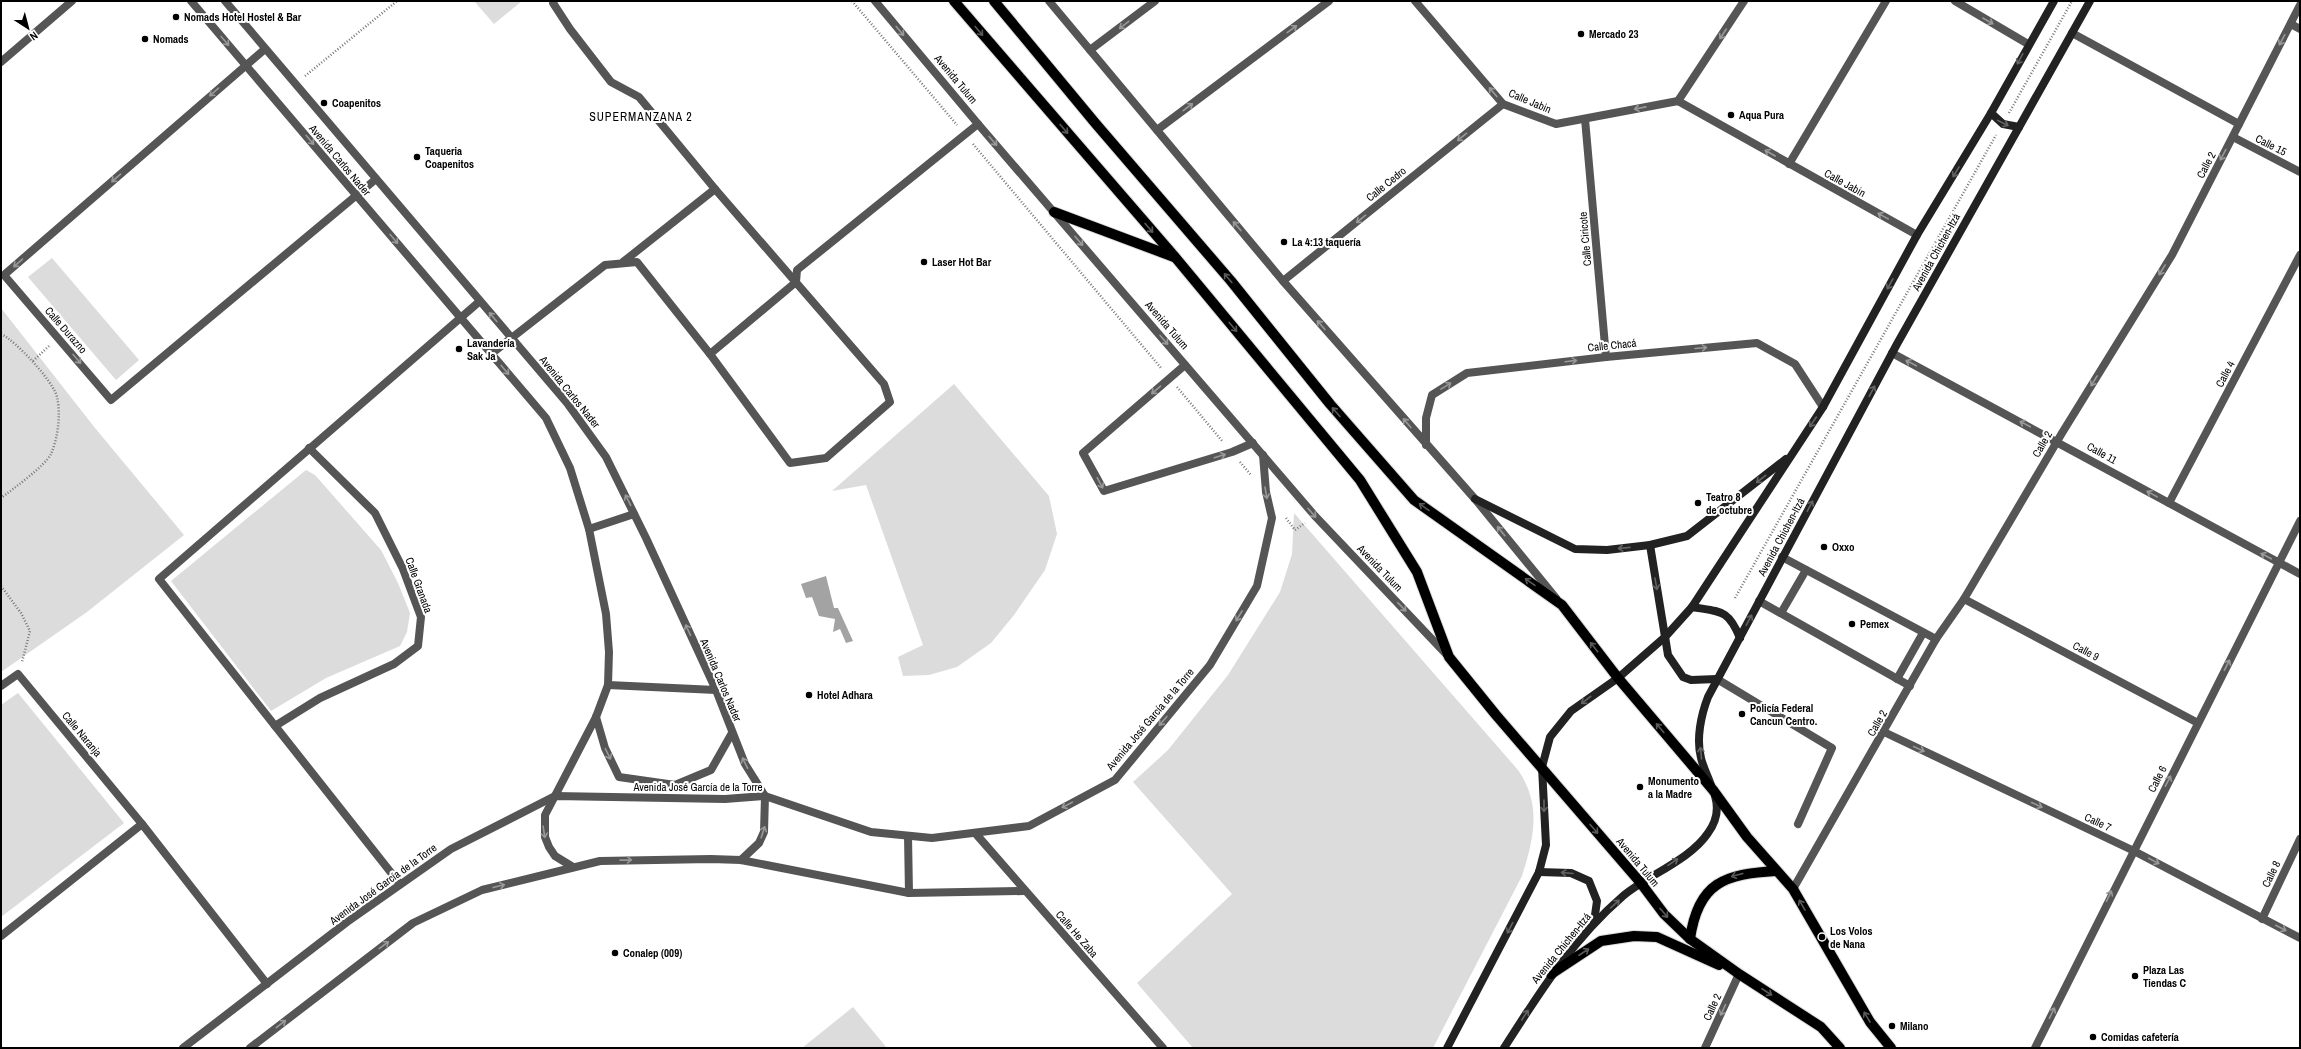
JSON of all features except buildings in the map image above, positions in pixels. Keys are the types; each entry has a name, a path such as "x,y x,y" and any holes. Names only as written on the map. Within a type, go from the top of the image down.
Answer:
{"main road":[{"name":"Avenida Tulum","path":"954,1 1175,257 1360,480 1417,572 1449,657 1496,715 1640,882 1664,914 1690,939 1739,974 1820,1027 1840,1048"},
{"path":"994,1 1096,124 1231,281 1330,404 1414,500 1562,605 1618,678 1713,790 1747,837 1793,889 1870,1022 1891,1048"},
{"path":"1448,1048 1539,872 1546,845 1542,767 1550,736 1572,712 1618,678 1665,637 1692,607 1823,407 1917,236 1991,113 2028,44 2054,1"},
{"name":"Avenida Chichen-Itzá","path":"1504,1048 1551,974 1594,922 1640,882 1674,862 1707,834 1714,823 1718,805 1701,758 1700,736 1702,712 1708,696 1892,353 2090,1"},
{"path":"1991,113 2003,124 2019,127"},
{"path":"1054,212 1175,257"},
{"path":"1475,499 1575,549 1607,550 1650,545 1687,536 1791,454"},
{"path":"1650,545 1668,655 1683,677 1691,680 1718,679"},
{"path":"1692,607 1726,614 1733,620 1740,638"},
{"path":"1690,939 1692,923 1700,906 1707,894 1717,883 1732,876 1747,873 1776,871"},
{"path":"1539,872 1571,873 1590,881 1597,901 1594,922"},
{"path":"1551,974 1601,941 1634,936 1657,938 1739,974"}],"street":[{"path":"1,62 72,1"},
{"name":"Avenida Carlos Nader","path":"191,1 546,418 570,468 589,529 606,614 609,652 608,685 596,717 545,815 544,837 555,856 573,867"},
{"name":"Avenida Carlos Nader","path":"225,1 567,403 606,457 716,690 745,764 765,796"},
{"path":"491,354 605,265 623,262 637,262 710,354 790,463 826,458 890,402 884,384 715,189 639,97 611,82 570,30 553,4 554,1"},
{"name":"Avenida Tulum","path":"875,1 978,124 1315,516 1449,657"},
{"path":"1050,1 1283,281 1475,499 1562,605"},
{"path":"1090,50 1155,1"},
{"path":"1157,130 1329,1"},
{"name":"Calle Jabin","path":"1415,1 1503,104 1556,124 1678,101 1917,236"},
{"path":"1678,101 1744,1"},
{"path":"1789,164 1886,1"},
{"path":"1955,1 2028,44"},
{"name":"Calle 2","path":"1793,889 1936,639 1964,599 2057,441 2172,255 2300,5"},
{"path":"2291,24 2300,29"},
{"path":"2072,33 2239,124"},
{"name":"Calle Durazno","path":"265,49 4,275 112,400 376,179"},
{"name":"Calle Cedro","path":"1283,281 1503,104"},
{"name":"Calle Ciricote","path":"1585,119 1606,357"},
{"path":"710,354 796,282 797,270 978,124"},
{"name":"Calle 15","path":"2233,137 2300,172"},
{"path":"623,262 715,189"},
{"name":"Calle 4","path":"2169,503 2300,255"},
{"path":"400,884 160,579 480,301"},
{"name":"Calle Chacá","path":"1426,445 1426,418 1432,395 1467,373 1606,357 1757,343 1795,364 1823,407"},
{"name":"Calle 11","path":"1892,353 2057,441 2300,574"},
{"path":"1185,365 1083,453 1104,491 1232,452 1253,443"},
{"name":"Calle Granada","path":"275,726 320,698 394,664 418,646 422,617 403,569 375,513 309,448"},
{"name":"Avenida José García de la Torre","path":"183,1048 400,884 451,849 555,796 725,799 765,796 870,832 932,838 976,834 1029,826 1115,780 1210,666 1257,586 1272,518 1266,492 1263,455"},
{"path":"589,529 634,514"},
{"name":"Calle 6","path":"2035,1048 2132,850 2300,520"},
{"path":"1782,557 1936,639"},
{"path":"1782,613 1806,570"},
{"name":"Calle 9","path":"1964,599 2198,723"},
{"path":"1759,601 1910,686"},
{"path":"1897,679 1923,632"},
{"path":"1,686 18,674"},
{"name":"Calle Naranja","path":"18,674 142,824 267,984"},
{"path":"1718,679 1832,748 1798,824"},
{"path":"608,685 716,690"},
{"path":"596,717 605,748 619,777 675,785 711,770 732,733"},
{"name":"Calle 7","path":"1884,732 2132,850 2300,938"},
{"path":"741,860 759,842 764,832 765,796"},
{"path":"1,936 142,824"},
{"name":"Calle He Zaba","path":"976,834 1024,891 1163,1048"},
{"path":"908,836 909,893"},
{"name":"Calle 8","path":"2262,919 2300,839"},
{"path":"250,1048 413,923 482,890 600,861 711,859 741,860 909,893 1024,891"},
{"name":"Calle 2","path":"1705,1048 1739,974"}],"path":[{"path":"295,84 397,1"},
{"path":"852,1 1266,492"},
{"path":"1735,598 2072,1"},
{"path":"1,334 10,338 33,361 57,396 57,435 50,455 20,484 1,498"},
{"path":"33,361 58,338"},
{"path":"1285,518 1295,530 1315,516"},
{"path":"1,586 21,613 30,631 18,674"}],"shaded area":[{"path":"474,1 522,1 494,24"},
{"path":"52,258 139,360 116,380 28,277"},
{"path":"1,308 95,428 184,535 87,612 1,672"},
{"path":"954,384 1049,496 1057,534 1045,570 1014,615 991,643 957,667 929,675 903,676 898,657 923,645 866,485 832,491"},
{"path":"306,470 315,475 381,550 398,583 410,613 407,632 400,646 326,678 271,711 171,581"},
{"path":"1294,513 1518,770 1526,783 1530,796 1534,822 1530,848 1522,876 1433,1048 1193,1048 1137,983 1232,894 1133,782 1168,750 1228,675 1280,592 1292,554"},
{"path":"826,576 834,608 838,608 853,641 846,643 840,629 833,632 835,619 819,616 812,597 806,598 801,584"},
{"path":"18,693 124,823 1,917 1,705"},
{"path":"853,1007 887,1048 802,1048"}],"place":[{"name":"Nomads Hotel Hostel & Bar","path":"176,17"},
{"name":"Mercado 23","path":"1581,34"},
{"name":"Nomads","path":"145,39"},
{"name":"Coapenitos","path":"324,103"},
{"name":"Aqua Pura","path":"1731,115"},
{"name":"Taqueria Coapenitos","path":"417,157"},
{"name":"La 4:13 taquería","path":"1284,242"},
{"name":"Laser Hot Bar","path":"924,262"},
{"name":"Lavandería Sak Ja","path":"459,349"},
{"name":"Teatro 8 de octubre","path":"1698,503"},
{"name":"Oxxo","path":"1824,547"},
{"name":"Pemex","path":"1852,624"},
{"name":"Hotel Adhara","path":"809,695"},
{"name":"Policía Federal Cancun Centro.","path":"1742,714"},
{"name":"Monumento a la Madre","path":"1640,787"},
{"name":"Los Volos de Nana","path":"1822,937"},
{"name":"Conalep (009)","path":"615,953"},
{"name":"Plaza Las Tiendas C","path":"2135,976"},
{"name":"Milano","path":"1892,1026"},
{"name":"Comidas cafetería","path":"2093,1037"}],"district":[{"name":"SUPERMANZANA 2","path":"641,117"}]}
